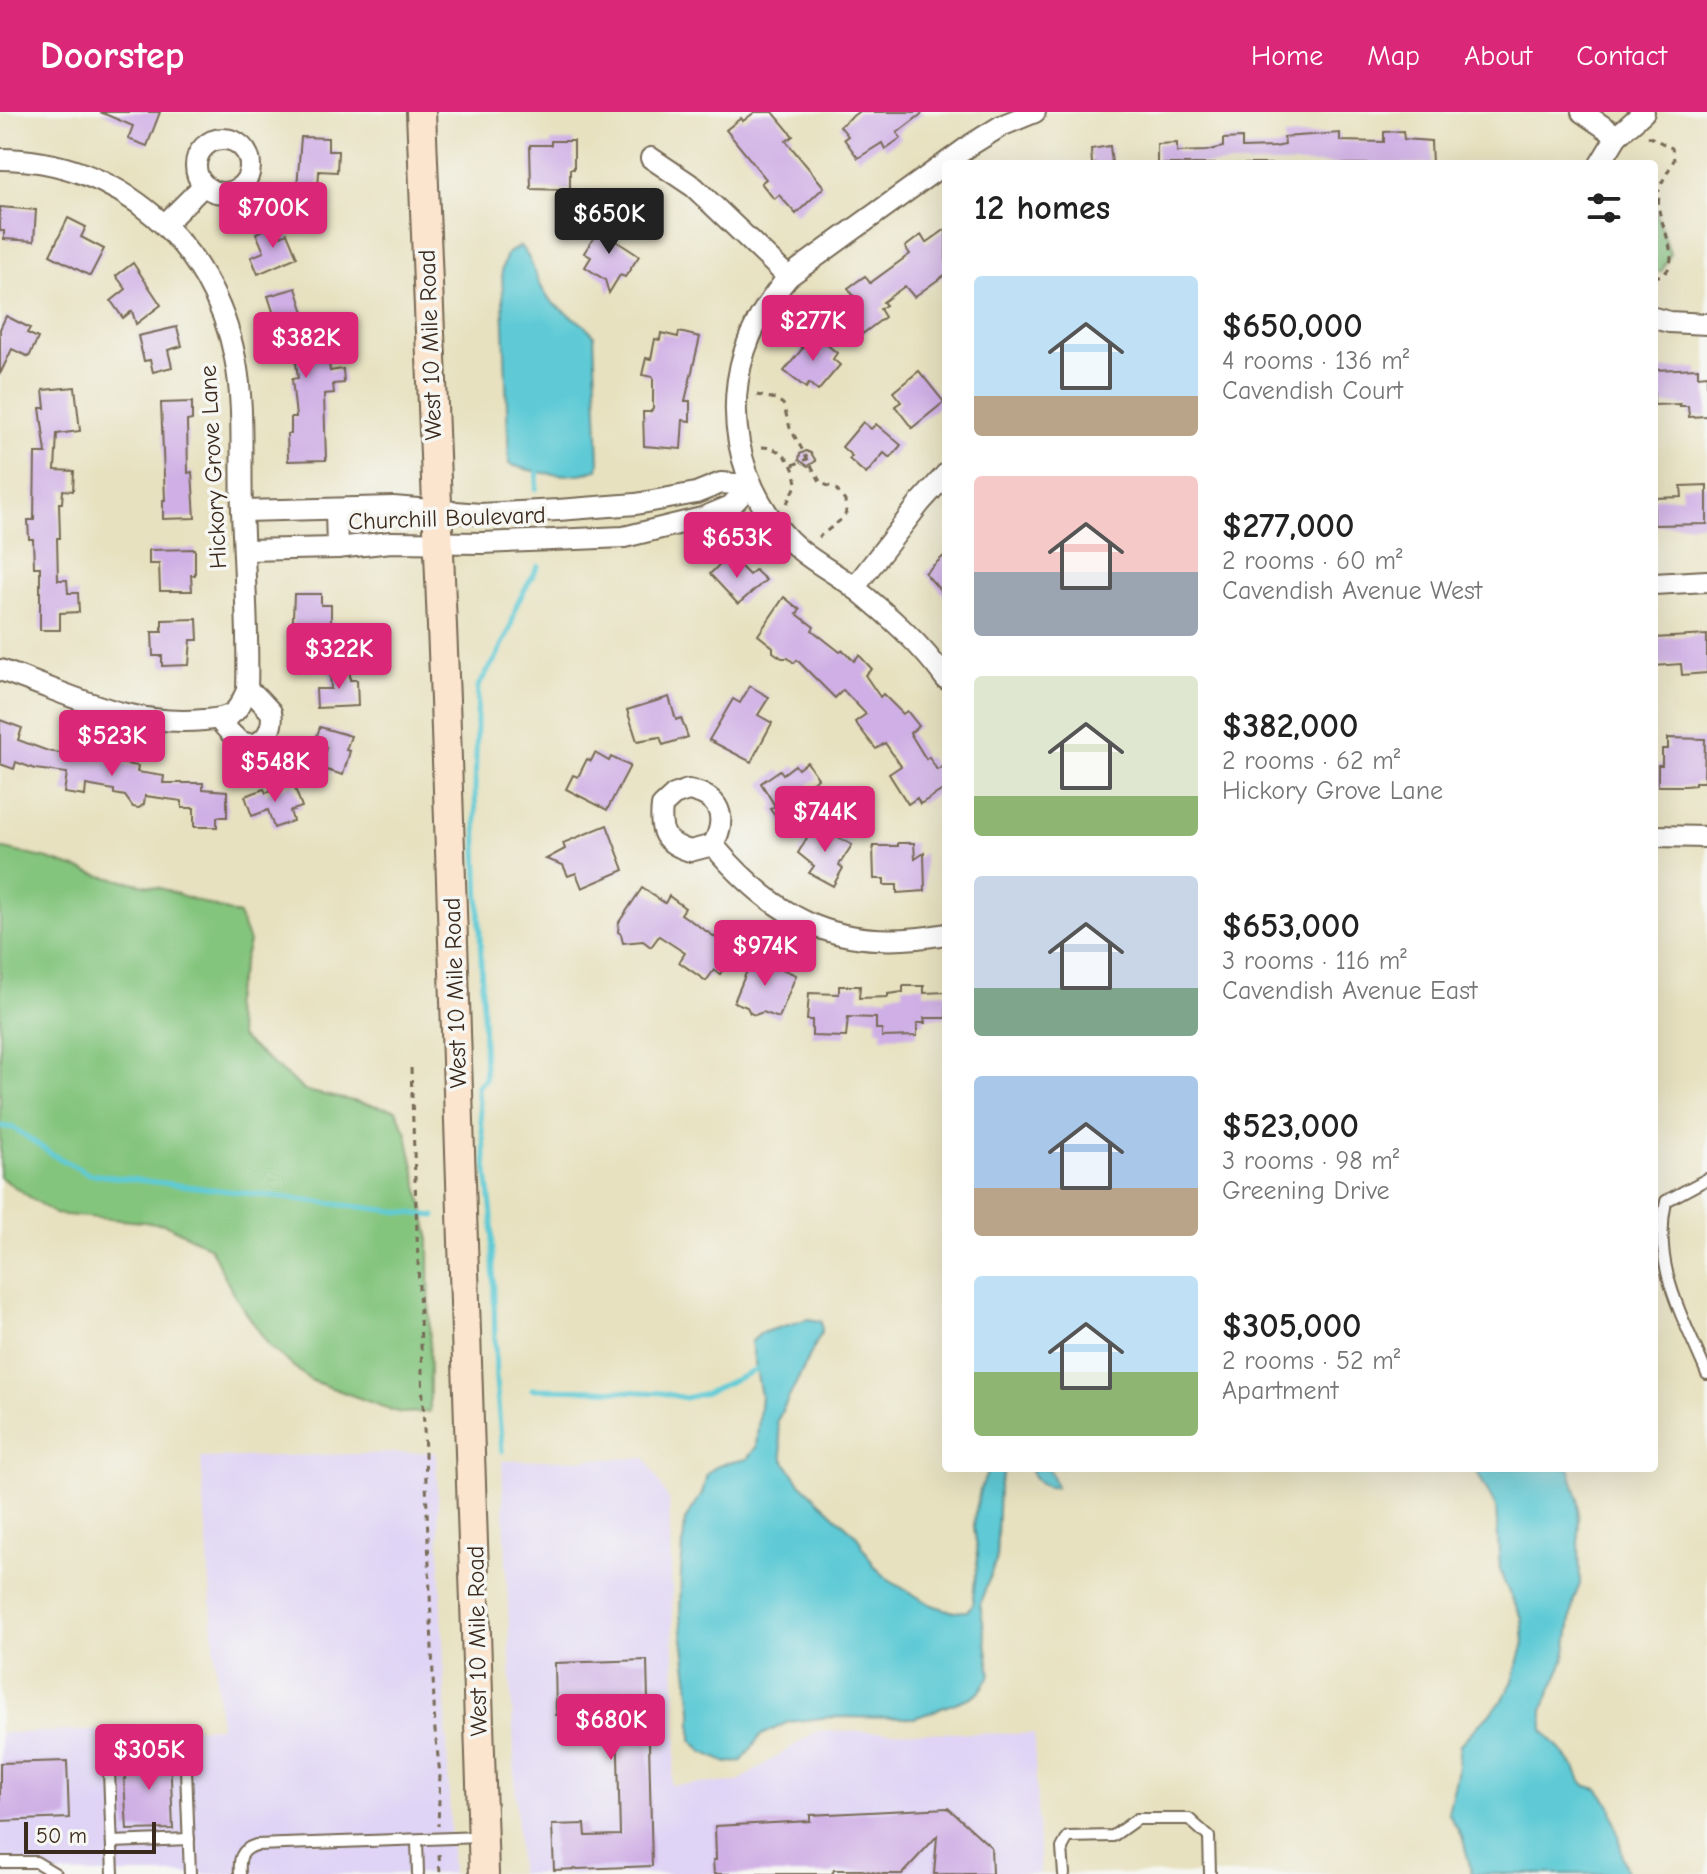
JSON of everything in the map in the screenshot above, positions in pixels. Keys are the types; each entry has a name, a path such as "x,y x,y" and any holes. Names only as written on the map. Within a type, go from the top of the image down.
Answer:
{"main road":[{"name":"West 10 Mile Road","path":"421,112 484,1874"}],"street":[{"path":"950,160 1001,126 1035,112"},
{"path":"1582,112 1617,136"},
{"path":"1602,160 1617,136 1644,112"},
{"path":"651,158 694,187 788,277"},
{"name":"Hickory Grove Lane","path":"0,159 32,162 90,178 129,197 165,224 210,286 227,324 239,381 247,691"},
{"path":"942,166 788,277 755,324 737,386 736,413 750,485 777,526 800,550 854,588 930,657 942,674"},
{"path":"165,224 204,185"},
{"path":"1658,319 1707,324"},
{"path":"854,588 942,478"},
{"name":"Churchill Boulevard","path":"242,511 393,507 480,514 636,504 696,493 721,483 750,485"},
{"name":"Churchill Boulevard","path":"244,550 337,548 391,542 559,541 624,537 702,518 731,506 750,485"},
{"name":"Churchill Boulevard","path":"336,510 337,548"},
{"name":"Churchill Boulevard","path":"558,510 559,541"},
{"path":"1658,584 1707,581"},
{"path":"0,670 108,711 135,717 191,721 226,716 247,691 271,712 271,727 259,742 245,743 226,716"},
{"path":"1658,836 1707,837"},
{"path":"713,845 733,869 764,897 791,916 818,929 845,936 879,939 942,934"}],"lane":[{"path":"1707,1179 1666,1201 1661,1239 1669,1282 1707,1374"},
{"path":"185,1743 190,1874"},
{"path":"108,1746 113,1874"},
{"path":"1064,1874 1062,1848 1068,1837 1113,1836 1137,1819 1189,1819 1209,1837 1210,1874"},
{"path":"240,1874 242,1853 256,1845 483,1837"},
{"path":"112,1842 189,1839"},
{"path":"417,1840 418,1874"},
{"path":"0,1862 36,1862 56,1874"}],"path":[{"path":"1648,136 1672,148 1674,155 1658,195"},
{"path":"1658,211 1671,246 1668,269 1658,276"},
{"path":"756,395 776,399 783,404 790,428 821,483 836,489 845,501 846,513 842,519 819,537"},
{"path":"762,447 779,451 792,465 797,484 787,503"},
{"path":"792,465 807,459"},
{"path":"411,1068 435,1731 440,1774 440,1874"}],"shaded area":[{"path":"436,1452 452,1874 0,1874 0,1733 220,1727 201,1458"},
{"path":"646,1458 669,1500 677,1744 671,1785 737,1782 817,1731 1034,1734 1040,1874 519,1874 502,1461"}],"green space":[{"path":"1658,218 1670,254 1662,271 1658,272"},
{"path":"0,848 101,876 160,888 239,915 249,942 232,1005 240,1037 305,1091 396,1110 406,1131 429,1235 430,1412 400,1413 310,1380 270,1347 234,1295 210,1247 165,1224 55,1214 0,1177"}],"water":[{"path":"520,246 550,300 594,335 598,469 577,474 554,474 509,464 502,269 507,254"},
{"path":"808,1319 821,1321 822,1331 777,1421 783,1459 800,1483 857,1536 874,1566 890,1581 932,1605 954,1612 967,1611 972,1605 978,1556 974,1526 980,1490 987,1472 1004,1472 999,1486 996,1561 980,1603 991,1675 980,1691 971,1697 915,1718 830,1717 788,1722 760,1736 742,1761 727,1763 703,1752 692,1740 692,1709 680,1614 685,1520 702,1494 707,1474 718,1465 747,1459 756,1447 761,1396 751,1342 761,1333"},
{"path":"1031,1472 1050,1472 1056,1487 1042,1485"},
{"path":"1477,1472 1570,1472 1578,1498 1580,1584 1574,1599 1565,1659 1543,1708 1543,1730 1575,1767 1581,1781 1598,1789 1611,1806 1627,1874 1472,1874 1463,1839 1448,1812 1460,1744 1502,1701 1513,1681 1524,1643 1522,1618 1500,1570 1496,1507"}],"building":[{"path":"100,112 160,112 147,146 128,139 133,126"},
{"path":"755,112 773,112 793,136 786,141 824,187 796,214 779,195 774,199 761,183 766,179 726,130"},
{"path":"858,112 924,112 897,133 901,138 885,149 882,143 858,158 844,139 848,136 840,126"},
{"path":"1403,131 1404,139 1431,141 1432,160 1157,160 1157,144 1177,143 1177,152 1206,151 1223,147 1223,139 1242,138 1242,148 1275,147 1285,145 1284,137 1340,133 1340,141 1384,142 1384,132"},
{"path":"301,137 328,138 328,151 338,151 337,172 319,171 318,189 297,188"},
{"path":"551,141 574,141 570,190 531,189 530,145 551,145"},
{"path":"1110,146 1112,160 1092,160 1091,149"},
{"path":"0,207 36,210 34,241 4,239 4,231 0,231"},
{"path":"68,218 86,227 81,237 104,249 90,276 50,255"},
{"path":"604,222 621,233 616,241 639,256 625,277 620,275 609,293 605,280 585,267 591,257 584,253"},
{"path":"276,225 281,236 287,233 297,257 258,274 251,257 264,252 256,233"},
{"path":"942,232 942,277 914,297 905,286 883,302 886,305 880,309 885,317 857,338 854,333 850,338 831,311 853,295 848,288 865,276 870,283 910,254 905,247 921,235 926,243"},
{"path":"133,263 161,305 136,324 132,311 123,318 111,301 126,289 116,276"},
{"path":"296,288 316,349 327,347 330,371 343,369 344,383 333,384 334,393 324,394 326,460 288,461 287,434 291,434 291,417 296,417 292,379 298,378 292,333 281,336 268,296"},
{"path":"6,316 30,328 27,333 38,338 29,357 12,349 0,374 0,329"},
{"path":"177,327 182,346 168,350 172,367 153,372 150,360 144,361 138,336"},
{"path":"809,330 837,353 833,359 840,365 818,391 809,383 806,388 784,371 803,348 798,344"},
{"path":"679,332 700,337 685,401 690,401 690,421 683,420 681,449 644,446 643,412 653,409 653,377 642,375 646,358 651,359 655,339 660,340 661,333 678,337"},
{"path":"1698,368 1698,376 1707,375 1707,416 1689,417 1688,406 1680,404 1658,405 1658,370"},
{"path":"919,371 942,404 912,428 895,406 901,402 893,392"},
{"path":"75,387 80,431 57,434 55,470 74,471 73,491 63,490 62,503 59,503 58,580 67,580 68,593 78,593 79,612 60,613 60,630 40,630 40,567 34,567 33,539 29,539 28,520 34,520 35,453 46,453 40,408 45,408 43,390"},
{"path":"192,402 192,420 187,421 188,473 192,472 195,518 163,519 161,403"},
{"path":"863,422 871,429 876,424 901,445 890,458 884,453 866,474 849,459 852,456 842,447"},
{"path":"806,451 816,461 808,466 799,460 800,454"},
{"path":"1707,485 1707,524 1658,525 1658,498 1682,497 1681,486"},
{"path":"195,549 192,591 160,591 159,564 149,564 149,550"},
{"path":"729,555 749,575 755,570 766,580 738,604 710,574"},
{"path":"942,558 942,592 925,573"},
{"path":"294,594 321,594 321,605 331,605 331,625 312,625 312,642 292,642"},
{"path":"784,597 800,610 797,614 814,627 812,630 840,652 843,650 854,661 859,655 872,669 865,675 880,697 883,694 903,714 907,711 919,726 910,733 926,759 929,757 937,770 942,767 942,790 920,804 917,798 908,804 889,774 901,766 885,743 876,749 855,722 866,714 843,690 835,698 797,660 794,663 782,658 758,635"},
{"path":"197,619 198,640 191,640 189,665 162,666 162,656 153,656 152,632 162,632 162,620"},
{"path":"1707,635 1707,673 1682,675 1681,664 1658,666 1658,638"},
{"path":"350,669 350,680 357,680 358,706 317,708 316,689 331,689 330,670"},
{"path":"750,686 769,697 758,715 772,723 751,762 709,740 733,699 740,703"},
{"path":"669,697 676,720 681,718 688,737 663,745 660,737 637,741 627,710"},
{"path":"0,720 22,728 18,740 48,751 138,766 137,772 164,776 163,783 203,783 203,789 227,791 227,817 217,817 217,827 194,827 194,808 182,808 182,801 145,796 144,804 139,808 133,807 125,796 114,794 114,790 86,785 85,796 64,793 67,773 35,769 16,762 14,769 0,764"},
{"path":"320,727 351,736 343,775 320,768 326,748 314,744"},
{"path":"1668,738 1705,739 1704,782 1658,786 1658,765 1662,765 1662,749 1668,749"},
{"path":"595,753 609,761 611,757 630,766 607,810 566,789 573,775 578,777 587,759 591,761"},
{"path":"807,762 818,778 808,785 813,791 792,812 794,815 781,824 770,809 775,806 761,783 780,770 783,774 795,765 798,769"},
{"path":"293,783 302,807 290,811 293,821 274,828 268,810 252,816 245,796 264,789 266,793"},
{"path":"815,824 852,845 839,865 843,868 833,886 809,873 814,866 798,853"},
{"path":"607,825 624,870 582,888 576,873 568,876 563,865 546,859 565,849 563,843"},
{"path":"898,843 914,843 915,859 924,853 925,891 897,893 897,885 884,885 884,879 874,879 873,846 898,846"},
{"path":"642,888 665,903 669,896 685,908 681,914 718,939 724,930 741,942 720,974 714,970 706,981 679,962 685,953 659,936 651,947 643,941 623,943 618,932 619,922"},
{"path":"753,956 796,975 779,1018 763,1012 755,1015 747,1007 734,1002"},
{"path":"839,986 860,986 859,998 888,997 888,994 903,992 903,986 924,986 924,993 942,992 942,1018 924,1018 925,1023 917,1023 917,1036 882,1037 882,1029 876,1029 876,1018 848,1017 846,1037 812,1036 812,1020 807,1020 809,993 839,994"},
{"path":"647,1660 652,1866 554,1870 552,1825 585,1824 586,1836 620,1835 617,1714 556,1715 555,1663"},
{"path":"170,1753 173,1829 127,1830 125,1755"},
{"path":"67,1761 69,1818 0,1821 0,1763"},
{"path":"948,1808 991,1847 992,1874 934,1874 937,1836 902,1874 834,1870 832,1874 714,1874 715,1826 810,1821 810,1815"}],"waterway":[{"path":"536,489 538,471"},
{"path":"502,1451 496,1380 492,1215 477,1086 485,1079 475,791 478,686 496,658 510,629 517,604 538,566"},
{"path":"0,1126 14,1128 53,1155 89,1174 435,1216"},
{"path":"532,1389 662,1393 685,1398 706,1393 756,1370"}]}
